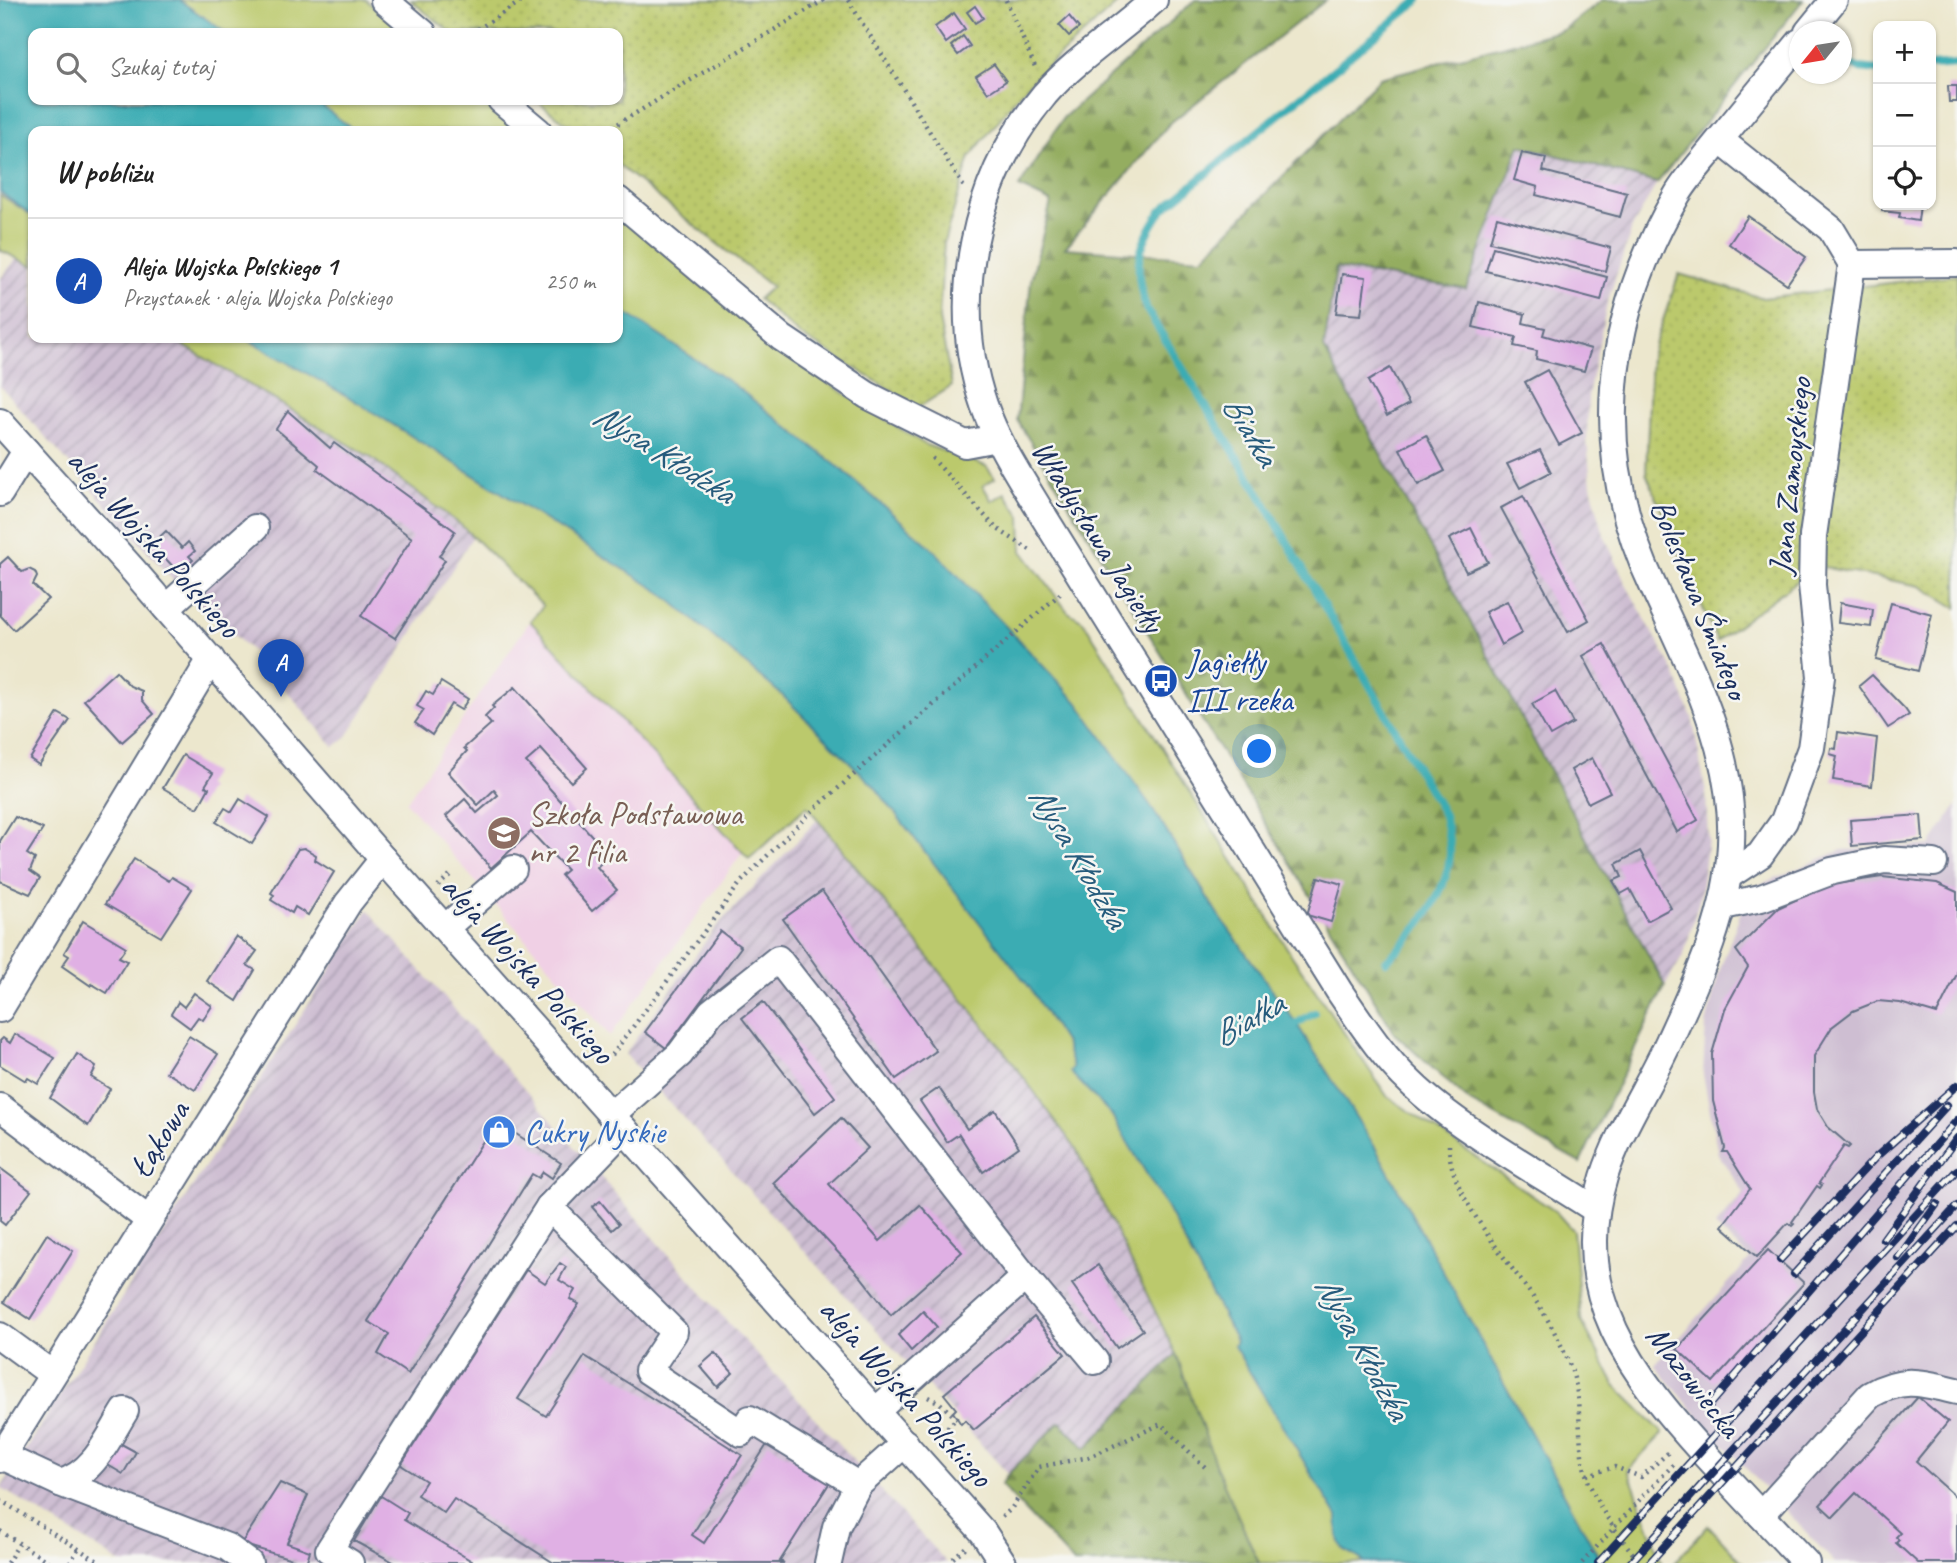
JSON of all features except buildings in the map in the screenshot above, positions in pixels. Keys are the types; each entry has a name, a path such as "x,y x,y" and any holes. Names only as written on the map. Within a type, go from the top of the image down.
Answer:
{"street":[{"path":"384,0 417,28"},
{"name":"Władysława Jagiełły","path":"1154,0 1048,91 1014,138 989,190 981,216 968,289 969,332 974,370 997,438 1339,991 1380,1051 1412,1085 1450,1113 1596,1210"},
{"path":"1817,21 1834,0"},
{"name":"Bolesława Śmiałego","path":"1596,1210 1612,1156 1712,945 1723,906 1731,843 1727,781 1721,746 1686,655 1638,555 1617,479 1611,434 1612,386 1622,329 1644,266 1679,192 1789,55"},
{"path":"507,105 532,126"},
{"path":"1720,140 1830,229 1852,264 1957,262"},
{"path":"623,204 782,338 867,396 965,444 997,438"},
{"name":"Jana Zamoyskiego","path":"1728,876 1760,855 1784,821 1811,748 1821,677 1812,585 1813,536 1852,264"},
{"name":"aleja Wojska Polskiego","path":"0,422 211,659 444,928 905,1443 983,1532 1003,1563"},
{"path":"0,493 26,451"},
{"path":"166,608 255,528"},
{"path":"0,1009 211,659"},
{"name":"Łąkowa","path":"1,1457 348,903 383,859"},
{"path":"1723,906 1761,898 1832,871 1884,860 1934,863"},
{"path":"444,928 513,869"},
{"path":"333,1558 549,1207 617,1122 680,1054 712,1012 778,958 1025,1278 1095,1361"},
{"path":"0,1107 149,1220"},
{"path":"549,1207 674,1332 648,1371 741,1433 750,1419 859,1485"},
{"name":"Mazowiecka","path":"1596,1210 1594,1232 1598,1284 1603,1307 1624,1353 1686,1434 1806,1563"},
{"path":"876,1411 1025,1278"},
{"path":"0,1336 52,1374"},
{"path":"1761,1515 1870,1395 1888,1385 1917,1381 1957,1391"},
{"path":"60,1482 89,1468 125,1410"},
{"path":"828,1563 836,1527 859,1485 905,1443"},
{"path":"1,1457 227,1547 249,1563"}],"path":[{"path":"480,28 523,0"},
{"path":"614,126 824,0"},
{"path":"848,0 981,216"},
{"path":"1006,0 1048,91"},
{"path":"934,431 932,459 996,528 1030,550"},
{"path":"612,1055 741,882 810,813 1062,593"},
{"path":"1450,1113 1449,1158 1457,1184 1548,1321 1565,1352 1575,1383 1587,1475 1608,1519 1640,1563"},
{"path":"919,1396 940,1402 957,1419 942,1432"},
{"path":"1011,1509 1039,1467 1089,1457 1161,1424 1208,1470"},
{"path":"1582,1563 1678,1460 1670,1451"},
{"path":"1587,1475 1615,1467 1641,1477 1665,1456"},
{"path":"0,1500 101,1563"},
{"path":"0,1531 50,1563"},
{"path":"7,1563 19,1544"},
{"path":"70,1563 78,1549"}],"shaded area":[{"path":"1519,145 1657,183 1632,228 1607,303 1588,396 1587,440 1591,485 1604,535 1628,588 1674,671 1692,717 1706,792 1708,840 1700,897 1684,954 1665,986 1324,348 1336,268 1466,289"},
{"path":"17,258 28,264 28,343 179,343 370,457 473,536 346,738 334,747 254,653 172,579 0,386 0,279"},
{"path":"530,621 743,852 610,1036 406,802"},
{"path":"1957,805 1957,1563 1835,1563 1699,1418 1655,1365 1750,1259 1715,1226 1744,1193 1718,1154 1703,1074 1706,1024 1719,972 1749,889 1842,850 1930,845"},
{"path":"817,820 1008,1056 1076,1149 1176,1354 1086,1448 1060,1422 1008,1474 625,1054 715,928"},
{"path":"368,910 731,1326 947,1563 121,1563 1,1488"}],"green space":[{"path":"179,0 366,0 399,28 219,28"},
{"path":"410,0 1121,0 1025,87 970,157 944,242 939,319 952,386 919,407 800,335 758,299 772,287 623,169 623,126 570,126 542,105 623,105 623,28 446,28"},
{"path":"1195,0 1326,0 1169,124 1065,248 1202,258 1380,78 1563,30 1602,0 1803,0 1657,183 1520,145 1466,289 1336,268 1324,348 1665,986 1580,1163 1470,1102 1396,1035 1017,420 1031,280 1051,202 1019,187 1063,118"},
{"path":"321,105 490,105 515,126 348,126"},
{"path":"0,195 28,213 28,264 0,250"},
{"path":"623,218 794,361 926,445 986,466 995,478 983,486 992,501 1005,493 1021,516 1022,551 1068,612 1083,621 1292,956 1387,1096 1556,1212 1573,1231 1581,1320 1615,1385 1663,1433 1628,1470 1662,1563 1602,1563 1376,1149 1296,1023 1217,913 1150,805 1003,625 933,549 842,470 734,385 623,311"},
{"path":"1679,274 1763,298 1957,275 1957,608 1920,586 1817,566 1717,641 1646,473 1651,355"},
{"path":"179,343 254,343 352,399 662,593 782,695 875,787 1030,988 1065,1043 1073,1067 1071,1072 1111,1114 1167,1208 1236,1341 1234,1346 1337,1516 1342,1547 1364,1563 1259,1563 1217,1469 1176,1354 1076,1149 1008,1056 807,806 749,859 530,621 543,606 462,526 370,457"},
{"path":"1176,1354 1217,1469 1259,1563 1074,1563 1001,1485 1008,1474 1060,1422 1086,1448"},
{"path":"1708,1525 1743,1563 1674,1563"}],"water":[{"path":"0,0 179,0 219,28 28,28 28,105 321,105 348,126 28,126 28,212 0,192"},
{"name":"Nysa Kłodzka","path":"623,311 734,385 842,470 933,549 1077,702 1150,805 1217,913 1296,1023 1376,1149 1602,1563 1364,1563 1345,1550 1339,1539 1337,1516 1234,1346 1236,1341 1167,1208 1111,1114 1070,1072 1073,1067 1065,1043 1030,988 875,787 782,695 662,593 352,399 254,343 623,343"}],"waterway":[{"name":"Białka","path":"1386,961 1428,913 1443,884 1450,849 1444,815 1265,503 1147,310 1139,269 1142,246 1162,210 1419,0"},
{"path":"1936,66 1957,64"},
{"path":"1852,65 1873,70"},
{"name":"Białka","path":"1289,1028 1314,1013"}],"railway":[{"path":"1780,1260 1876,1157 1957,1085"},
{"path":"1794,1274 1947,1105"},
{"path":"1711,1404 1957,1120"},
{"path":"1883,1239 1957,1138"},
{"path":"1598,1563 1957,1170"},
{"path":"1898,1258 1937,1204"},
{"path":"1630,1563 1957,1206"},
{"path":"1649,1563 1957,1226"}],"place":[{"name":"Jagiełły III rzeka","path":"1161,681"},
{"name":"Aleja Wojska Polskiego 1","path":"281,697"},
{"name":"Szkoła Podstawowa nr 2 filia","path":"504,833"},
{"name":"Cukry Nyskie","path":"499,1132"}]}
